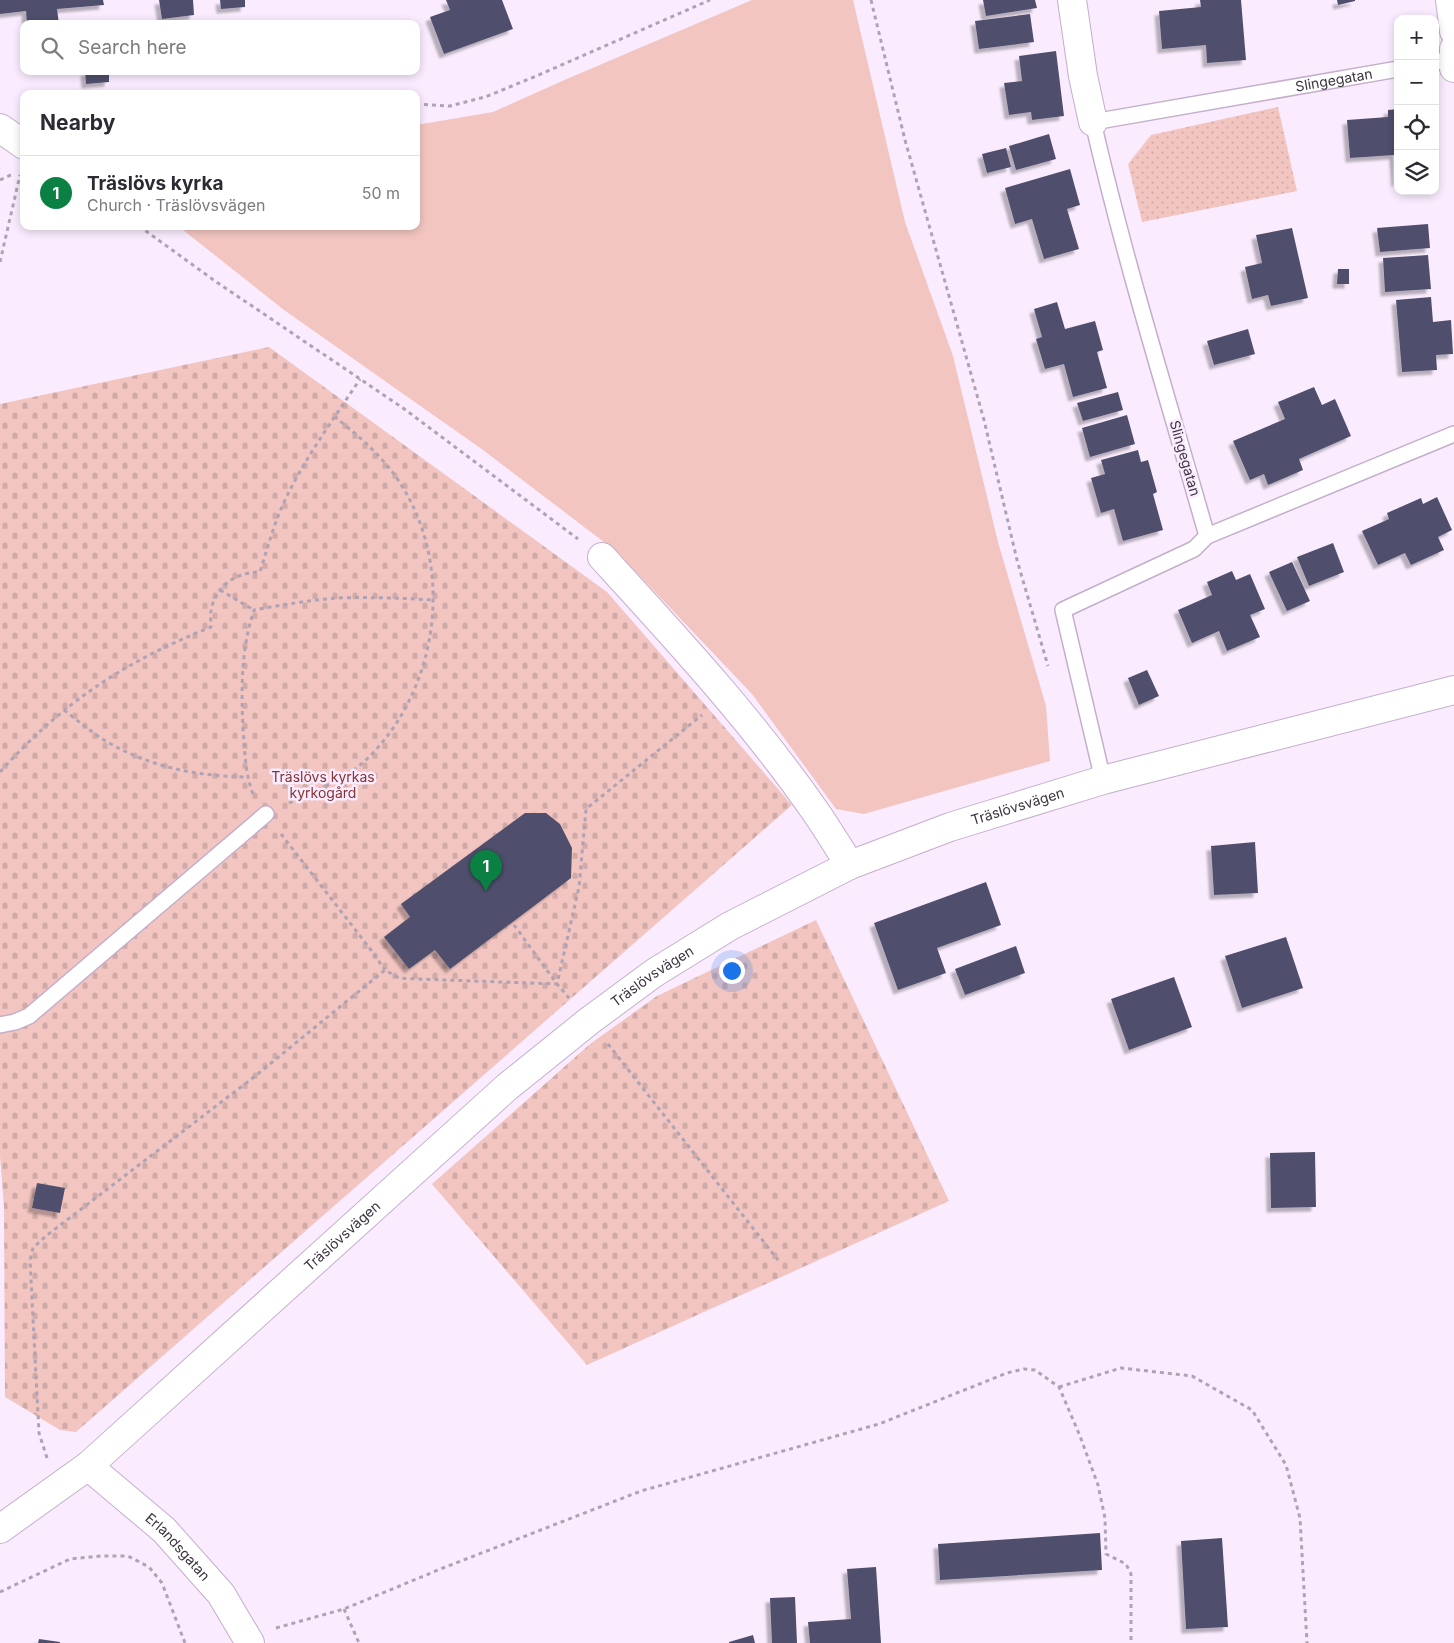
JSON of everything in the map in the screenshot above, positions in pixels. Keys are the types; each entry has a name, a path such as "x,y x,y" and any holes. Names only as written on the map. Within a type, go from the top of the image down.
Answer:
{"street":[{"name":"Slingegatan","path":"1072,0 1082,76 1093,122"},
{"path":"1450,0 1454,31"},
{"path":"0,128 20,153"},
{"path":"602,557 696,660 726,696 814,810 850,865"},
{"name":"Träslövsvägen","path":"0,1529 88,1466 507,1087 589,1021 654,973 730,926 850,865 950,827 1103,780 1454,690"},
{"name":"Erlandsgatan","path":"88,1466 164,1530 221,1594 249,1640"}],"lane":[{"name":"Slingegatan","path":"1207,536 1133,275 1093,122 1394,70"},
{"path":"1103,780 1063,610 1194,549 1207,536 1454,434"},
{"path":"0,1024 15,1022 29,1016 266,814"}],"path":[{"path":"420,104 450,106 485,97 710,0"},
{"path":"871,0 905,140 984,420 1017,560 1051,674"},
{"path":"0,262 20,171"},
{"path":"144,230 215,281 403,408 602,557"},
{"path":"0,772 26,744 89,690 126,667 171,643 211,627 211,611 216,595 225,584 239,575 260,572 273,528 286,496 360,379"},
{"path":"266,814 348,774 367,758 389,734 409,704 420,677 428,644 433,600 430,558 420,522 406,493 391,470 368,444 335,417"},
{"path":"220,590 254,610 336,598 390,597 433,600"},
{"path":"254,610 247,630 241,697 247,777 254,797 385,970 399,978 557,984"},
{"path":"557,984 579,887 586,810 726,696"},
{"path":"64,710 104,740 156,765 190,773 247,777"},
{"path":"514,925 557,984 589,1021 778,1260"},
{"path":"60,1487 47,1458 40,1434 30,1260 33,1248 46,1236 254,1077 385,970"},
{"path":"1059,1387 1122,1368 1184,1375 1192,1376 1252,1410 1286,1465 1300,1518 1307,1643"},
{"path":"249,1640 288,1624 344,1609 443,1568 641,1491 870,1427 1007,1373 1024,1369 1034,1370 1059,1387 1080,1436 1098,1485 1104,1518 1106,1554 1126,1564 1131,1574 1131,1643"},
{"path":"0,1592 70,1559 128,1556 149,1567 162,1583 185,1643"},
{"path":"344,1609 359,1643"}],"green space":[{"path":"752,0 853,0 905,222 953,356 998,542 1046,706 1050,761 864,814 836,809 752,694 617,552 483,450 284,310 183,230 420,230 420,124 493,112"},
{"path":"1278,107 1297,191 1142,222 1128,164 1151,135"},
{"name":"Träslövs kyrkas kyrkogård","path":"269,347 607,592 792,805 76,1432 60,1430 5,1397 4,1207 0,1156 0,404"},
{"path":"816,920 949,1201 587,1365 432,1184 590,1044 657,996"}],"building":[{"path":"0,0 103,0 104,5 57,9 58,20 27,20 26,11 0,14"},
{"path":"159,0 193,0 194,15 162,19"},
{"path":"220,0 245,0 245,7 221,9"},
{"path":"446,0 502,0 513,29 444,54 430,17 450,10"},
{"path":"983,0 1035,0 1037,8 986,16"},
{"path":"1200,0 1241,0 1246,60 1207,63 1206,45 1162,49 1159,11 1201,7"},
{"path":"1337,0 1355,0 1355,1 1338,5"},
{"path":"1030,14 1034,42 979,49 975,21"},
{"path":"1056,51 1064,116 1032,120 1031,112 1009,115 1004,83 1022,81 1019,56"},
{"path":"85,75 109,75 109,82 86,84"},
{"path":"1394,109 1394,155 1350,158 1347,120 1388,117 1388,110"},
{"path":"1049,134 1056,159 1016,170 1009,146"},
{"path":"1006,148 1011,167 987,173 982,154"},
{"path":"1070,169 1080,205 1067,209 1079,249 1044,259 1032,219 1015,224 1005,188"},
{"path":"1428,224 1430,248 1380,252 1377,228"},
{"path":"1292,228 1308,298 1271,306 1268,295 1252,299 1245,267 1262,263 1256,235"},
{"path":"1428,255 1431,289 1385,292 1383,258"},
{"path":"1338,269 1349,269 1349,284 1337,284"},
{"path":"1431,297 1433,322 1451,320 1453,354 1436,355 1437,370 1402,372 1396,300"},
{"path":"1057,302 1065,329 1095,321 1103,350 1097,352 1107,388 1073,397 1064,364 1045,369 1036,339 1042,337 1034,309"},
{"path":"1248,329 1255,354 1214,365 1207,341"},
{"path":"1314,387 1322,405 1335,399 1351,436 1299,459 1303,470 1268,485 1264,474 1250,480 1233,441 1285,419 1278,402"},
{"path":"1118,392 1123,410 1083,421 1077,403"},
{"path":"1127,415 1135,444 1090,457 1082,428"},
{"path":"1138,450 1141,462 1148,460 1157,492 1153,494 1163,530 1123,541 1114,509 1101,513 1091,478 1105,474 1101,460"},
{"path":"1437,497 1452,530 1438,537 1444,550 1411,565 1405,553 1378,565 1362,531 1389,519 1387,513 1421,498 1423,504"},
{"path":"1333,543 1344,572 1309,586 1297,557"},
{"path":"1292,562 1310,601 1287,611 1269,572"},
{"path":"1232,571 1236,580 1250,574 1265,609 1250,615 1260,637 1227,651 1219,631 1192,643 1178,610 1212,595 1207,582"},
{"path":"1147,670 1159,696 1139,705 1128,678"},
{"path":"525,813 546,813 560,824 572,848 571,878 450,969 435,950 409,969 384,937 410,917 401,904"},
{"path":"1255,842 1258,893 1214,895 1211,846"},
{"path":"986,882 1001,925 937,948 946,973 898,990 874,923"},
{"path":"1286,937 1303,988 1242,1008 1225,956"},
{"path":"1016,946 1025,973 965,995 955,969"},
{"path":"1174,977 1192,1027 1129,1050 1111,999"},
{"path":"1315,1152 1316,1207 1271,1208 1270,1153"},
{"path":"37,1183 65,1188 60,1213 32,1208"},
{"path":"1100,1533 1102,1570 940,1580 938,1544"},
{"path":"1222,1538 1228,1627 1186,1629 1181,1541"},
{"path":"876,1567 881,1643 810,1643 808,1622 851,1619 847,1569"},
{"path":"795,1597 797,1643 772,1643 770,1598"},
{"path":"753,1635 755,1643 729,1643 729,1642"},
{"path":"39,1639 60,1642 60,1643 38,1643"}],"place":[{"name":"Träslövs kyrka","path":"486,891"}]}
